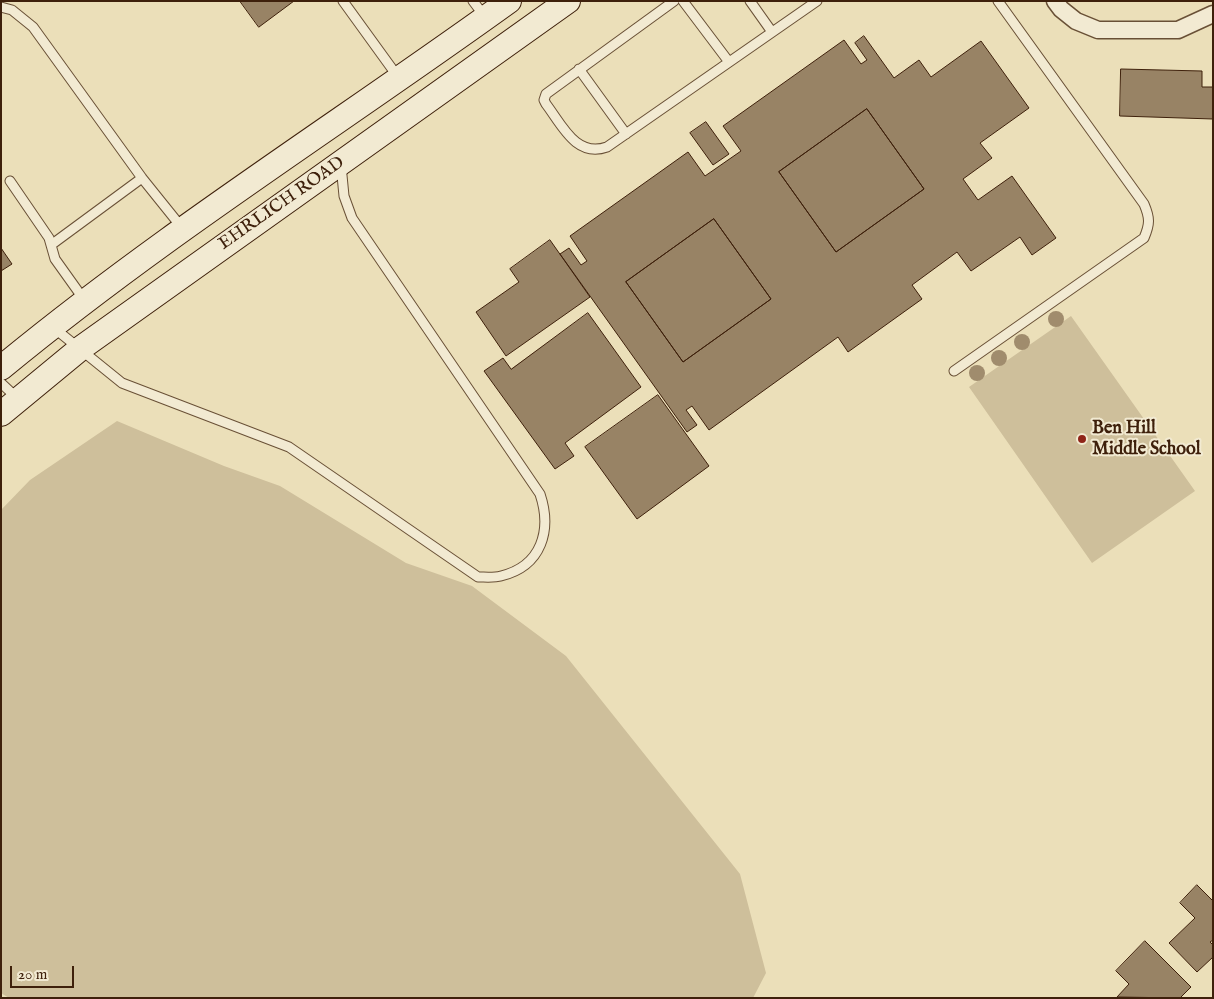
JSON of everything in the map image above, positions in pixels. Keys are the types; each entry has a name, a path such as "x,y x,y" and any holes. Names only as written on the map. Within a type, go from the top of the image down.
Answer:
{"main road":[{"name":"EHRLICH ROAD","path":"1,368 52,326 183,229 400,80 479,10 509,1"},
{"name":"EHRLICH ROAD","path":"10,407 81,348 568,1"}],"street":[{"path":"1055,1 1060,9 1076,21 1098,30 1178,30 1213,14"}],"lane":[{"path":"343,1 400,80"},
{"path":"674,1 546,94 544,100 546,104 574,142 588,150 607,147 817,1"},
{"path":"683,1 729,62"},
{"path":"750,1 772,32"},
{"path":"954,371 1144,238 1150,225 1149,216 1144,204 998,1"},
{"path":"1,7 12,10 33,27 142,178 183,229"},
{"path":"579,69 626,134"},
{"path":"52,326 122,383 289,447 478,577 500,577 520,569 532,558 542,542 546,526 545,508 540,494 352,218 344,196 341,162"},
{"path":"51,245 142,178"},
{"path":"10,181 49,238 55,259 85,301"},
{"path":"1,383 10,407"}],"shaded area":[{"name":"Ben Hill Middle School","path":"1071,316 1195,491 1092,563 969,387"},
{"path":"117,421 224,466 280,486 406,563 472,586 566,656 740,874 766,973 753,998 9,998 1,993 1,510 30,480"}],"building":[{"path":"240,1 294,1 259,27"},
{"path":"864,36 894,78 919,60 931,77 981,41 1029,108 980,143 992,158 963,179 978,200 1012,176 1056,238 1032,255 1020,237 971,271 957,252 912,285 922,299 848,352 838,337 709,430 692,406 686,410 697,425 687,432 560,254 569,248 581,265 587,261 570,236 688,152 705,176 741,151 723,126 844,40 861,64 867,60 855,43","holes":["867,109 924,189 836,252 779,172","714,219 771,299 683,362 626,282"]},
{"path":"1121,69 1202,71 1202,87 1213,87 1213,119 1120,116"},
{"path":"867,109 924,189 836,252 779,172"},
{"path":"706,122 729,154 713,165 690,133"},
{"path":"714,219 771,299 683,362 626,282"},
{"path":"550,240 590,297 506,356 476,312 519,282 510,269"},
{"path":"1,248 12,264 1,271"},
{"path":"588,313 641,387 565,443 574,456 555,469 484,371 503,358 511,369"},
{"path":"658,395 709,466 637,519 585,447"},
{"path":"1197,885 1213,901 1213,940 1210,942 1213,945 1213,957 1197,972 1169,943 1195,918 1180,903"},
{"path":"1145,941 1191,987 1180,998 1117,997 1129,984 1116,971"}],"place":[{"name":"Ben Hill Middle School","path":"1082,439"}]}
